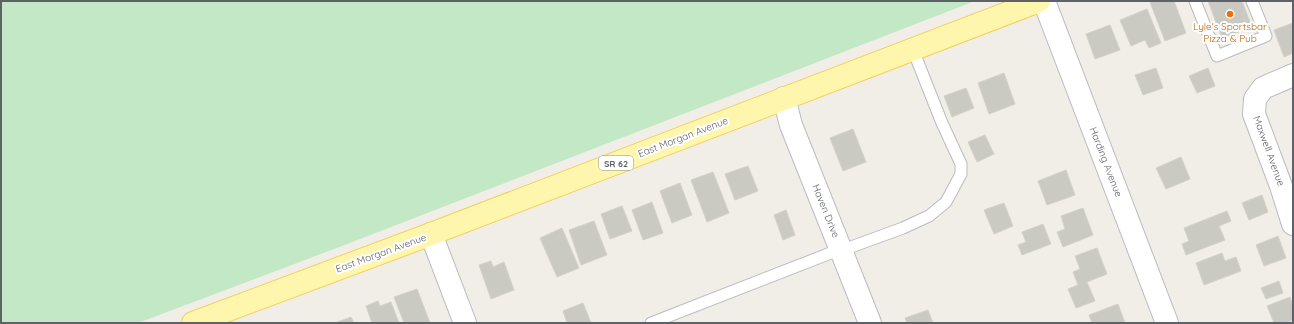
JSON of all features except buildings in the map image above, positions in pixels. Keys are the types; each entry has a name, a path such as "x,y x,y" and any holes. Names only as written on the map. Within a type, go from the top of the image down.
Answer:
{"main road":[{"name":"East Morgan Avenue","path":"193,323 431,234 1039,1"}],"street":[{"name":"Harding Avenue","path":"1044,1 1167,323"},
{"name":"Maxwell Avenue","path":"1293,75 1263,88 1255,99 1254,114 1281,186 1293,224"},
{"name":"Haven Drive","path":"784,98 791,125 870,323"},
{"path":"431,234 465,323"}],"lane":[{"path":"1195,1 1217,56 1266,36 1252,1"},
{"path":"651,323 841,249 851,247 902,228 929,216 946,202 961,174 961,164 942,123 913,50"}],"green space":[{"path":"1,1 975,1 342,246 138,323 1,323"}],"place":[{"name":"Lyle's Sportsbar Pizza & Pub","path":"1230,14"}]}
